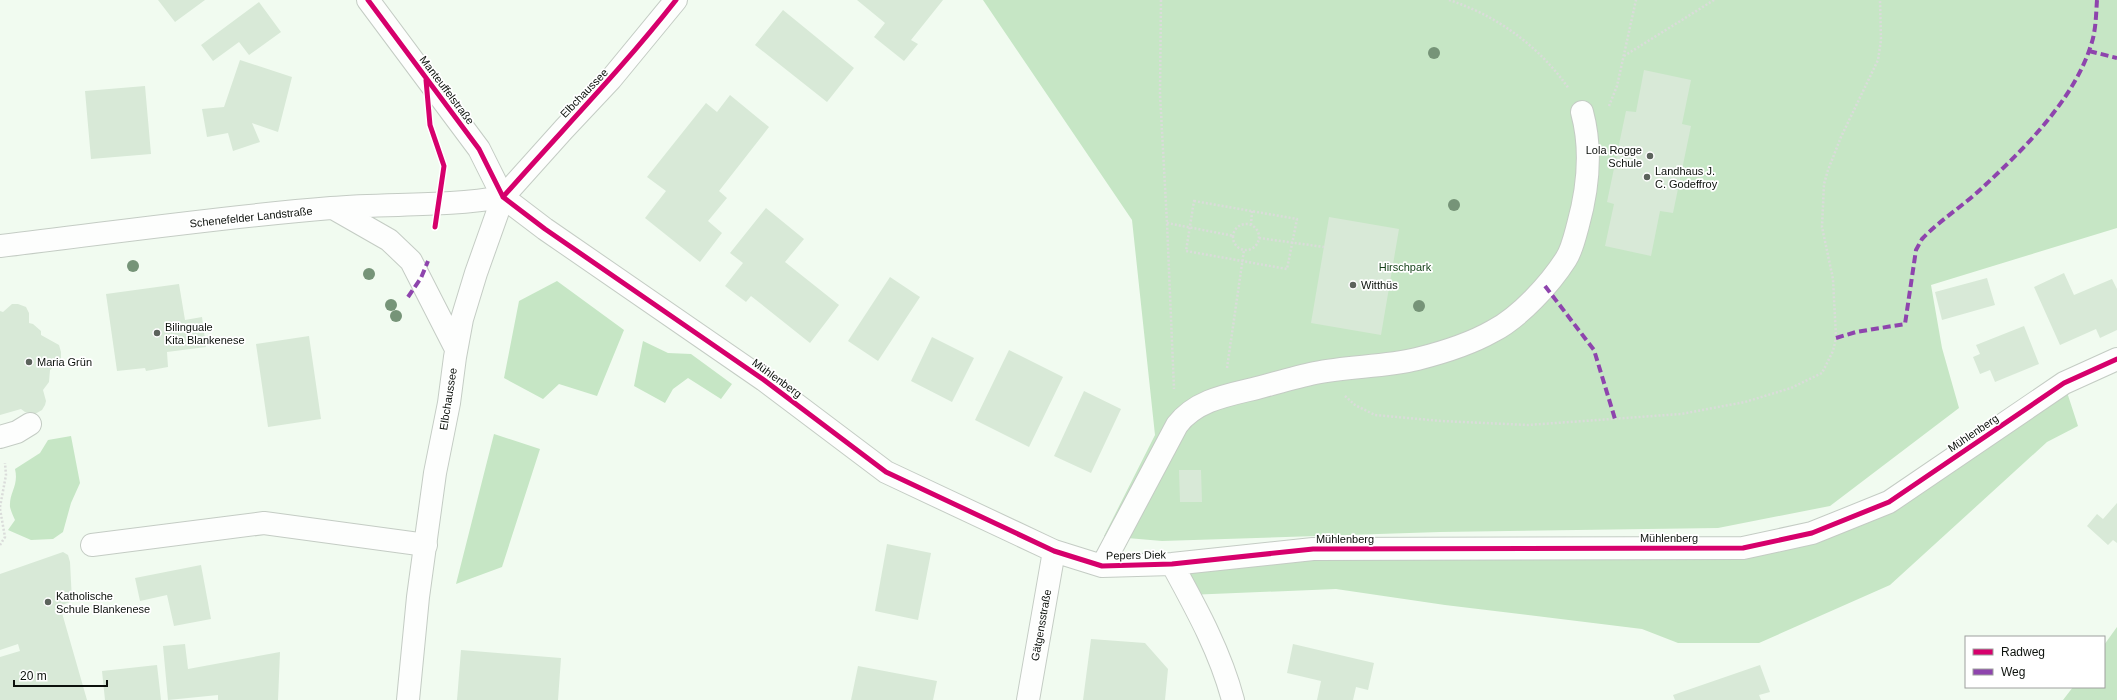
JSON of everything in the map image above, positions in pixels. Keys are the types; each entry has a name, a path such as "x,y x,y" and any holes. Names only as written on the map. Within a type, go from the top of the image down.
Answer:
{"street":[{"name":"Manteuffelstraße","path":"368,0 426,80 479,149 503,197"},
{"name":"Elbchaussee","path":"408,700 418,597 435,473 449,403 456,349 462,319 473,281 503,197 616,74 676,0"},
{"path":"1102,566 1177,425 1185,415 1194,409 1223,396 1328,371 1416,359 1477,339 1494,331 1513,316 1545,286 1566,258 1576,233 1584,204 1588,149 1587,130 1582,112"},
{"name":"Schenefelder Landstraße","path":"0,246 333,208 470,203 503,197"},
{"name":"Mühlenberg","path":"503,197 571,247 764,380 886,472 1054,551"},
{"path":"333,208 389,240 411,261 456,349"},
{"name":"Mühlenberg","path":"1172,564 1313,549 1743,548 1812,533 1889,502 2064,383 2117,359"},
{"path":"0,436 17,432 30,424"},
{"path":"92,545 264,523 426,545"},
{"name":"Pepers Diek","path":"1054,551 1102,566 1172,564 1209,633 1227,679 1233,700"},
{"name":"Gätgensstraße","path":"1028,700 1054,551"}],"path":[{"path":"1161,0 1160,94 1174,403 1177,425"},
{"path":"1449,0 1493,19 1521,38 1540,54 1557,72 1582,112"},
{"path":"1606,112 1617,86 1636,0"},
{"path":"1624,56 1714,0"},
{"path":"1328,371 1348,400 1367,412 1375,415 1441,421 1528,425 1681,414 1745,402 1791,388 1822,373 1829,363 1836,338 1833,279 1822,227 1824,184 1839,144 1878,60 1881,40 1880,0"},
{"path":"1194,201 1296,219 1287,269 1186,251 1189,228 1194,201"},
{"path":"1251,225 1252,211"},
{"path":"1167,223 1234,236"},
{"path":"1244,224 1251,225 1258,233 1259,238 1256,245 1244,250 1236,245 1234,236 1238,227 1244,224"},
{"path":"1259,238 1324,247"},
{"path":"1223,396 1244,261 1244,250"},
{"path":"0,436 6,475 0,508 5,537 0,545"}],"green space":[{"name":"Hirschpark","path":"983,0 2117,0 2117,228 1931,285 1942,348 1959,408 1830,506 1718,528 1440,532 1162,541 1104,536 1155,435 1132,220"},
{"path":"557,281 624,330 597,396 559,384 543,399 504,378 519,301"},
{"path":"643,341 668,353 691,354 732,384 721,399 688,378 673,389 665,403 634,386"},
{"path":"2064,383 2078,426 2047,442 1890,585 1759,643 1678,643 1642,629 1445,605 1336,589 1188,595 1172,564 1313,549 1743,548 1889,502"},
{"path":"494,434 540,449 502,567 456,584"},
{"path":"71,436 80,483 71,503 63,532 53,539 31,540 8,530 15,520 10,507 10,502 16,480 15,469 40,453 48,440"},
{"path":"2117,627 2117,700 2063,700 2072,688 2105,688 2105,644"}],"building":[{"path":"158,0 205,0 175,22"},
{"path":"857,0 943,0 911,40 918,44 904,61 874,37 885,23"},
{"path":"259,2 281,32 249,55 239,42 213,61 201,45"},
{"path":"783,10 854,68 827,102 755,45"},
{"path":"240,60 292,77 278,132 252,123 260,142 233,151 228,133 207,137 202,109 224,107"},
{"name":"Landhaus J. C. Godeffroy","path":"1644,70 1691,80 1682,124 1691,126 1673,213 1660,211 1651,256 1605,246 1614,204 1607,202 1626,111 1636,112"},
{"path":"145,86 151,154 91,159 85,91"},
{"path":"730,95 769,127 719,191 727,198 708,221 722,233 700,262 645,218 666,191 647,177 706,103 717,112"},
{"path":"766,208 804,239 785,262 839,305 810,343 751,296 746,302 725,286 743,263 730,253"},
{"name":"Witthüs","path":"1329,217 1399,229 1381,335 1311,323"},
{"path":"2064,273 2074,295 2112,279 2117,289 2117,330 2100,338 2096,329 2060,345 2034,287"},
{"path":"890,277 920,297 878,361 848,341"},
{"path":"1987,278 1995,305 1942,320 1935,292"},
{"name":"Bilinguale Kita Blankenese","path":"179,284 185,320 202,317 206,347 167,352 168,367 146,371 145,368 117,371 106,294"},
{"name":"Maria Grün","path":"12,304 18,304 26,307 29,313 29,323 33,324 41,331 41,335 59,345 61,352 61,359 50,370 49,382 43,390 46,401 45,405 42,410 35,414 25,412 21,409 0,415 0,311 3,312"},
{"path":"2024,326 2039,364 1995,382 1990,370 1980,374 1973,357 1980,354 1976,345"},
{"path":"309,336 321,419 268,427 256,344"},
{"path":"932,337 974,358 952,402 911,381"},
{"path":"1009,350 1063,377 1029,447 975,420"},
{"path":"1084,391 1121,409 1091,473 1054,456"},
{"path":"1179,470 1201,470 1202,502 1180,502"},
{"path":"2117,503 2117,543 2113,540 2108,545 2087,526 2097,514 2103,519"},
{"path":"887,544 931,553 918,620 875,611"},
{"name":"Katholische Schule Blankenese","path":"63,552 68,555 70,562 72,601 60,606 87,700 0,700 0,657 20,651 18,644 0,650 0,574"},
{"path":"201,565 211,619 174,626 167,595 140,601 135,578"},
{"path":"1091,639 1145,643 1168,669 1165,700 1083,700"},
{"path":"185,644 188,669 280,652 278,700 218,700 218,695 168,700 163,646"},
{"path":"1293,644 1374,663 1368,690 1356,687 1353,700 1317,700 1321,681 1287,673"},
{"path":"461,650 561,658 558,700 457,700"},
{"path":"157,665 161,700 105,700 102,671"},
{"path":"1760,665 1770,692 1759,695 1761,700 1675,700 1673,695"},
{"path":"858,666 937,681 933,700 851,700"}],"marked path":[{"path":"1836,338 1856,332 1905,324 1916,250 1922,239 1975,195 1998,173 2030,141 2060,104 2073,85 2093,40 2097,0"},
{"path":"2089,51 2117,58"},
{"path":"408,297 421,278 428,261"},
{"path":"1545,286 1594,350 1615,419"}],"cycle path":[{"path":"368,0 479,149 503,197 545,229 764,380 886,472 1054,551 1102,566 1172,564 1313,549 1743,548 1812,533 1889,502 2064,383 2117,359"},
{"path":"503,197 613,75 676,0"},
{"path":"426,80 430,125 444,166 435,227"}],"place":[{"name":"Lola Rogge Schule","path":"1650,156"},
{"name":"Landhaus J. C. Godeffroy","path":"1647,177"},
{"name":"Witthüs","path":"1353,285"},
{"name":"Bilinguale Kita Blankenese","path":"157,333"},
{"name":"Maria Grün","path":"29,362"},
{"name":"Katholische Schule Blankenese","path":"48,602"}]}
